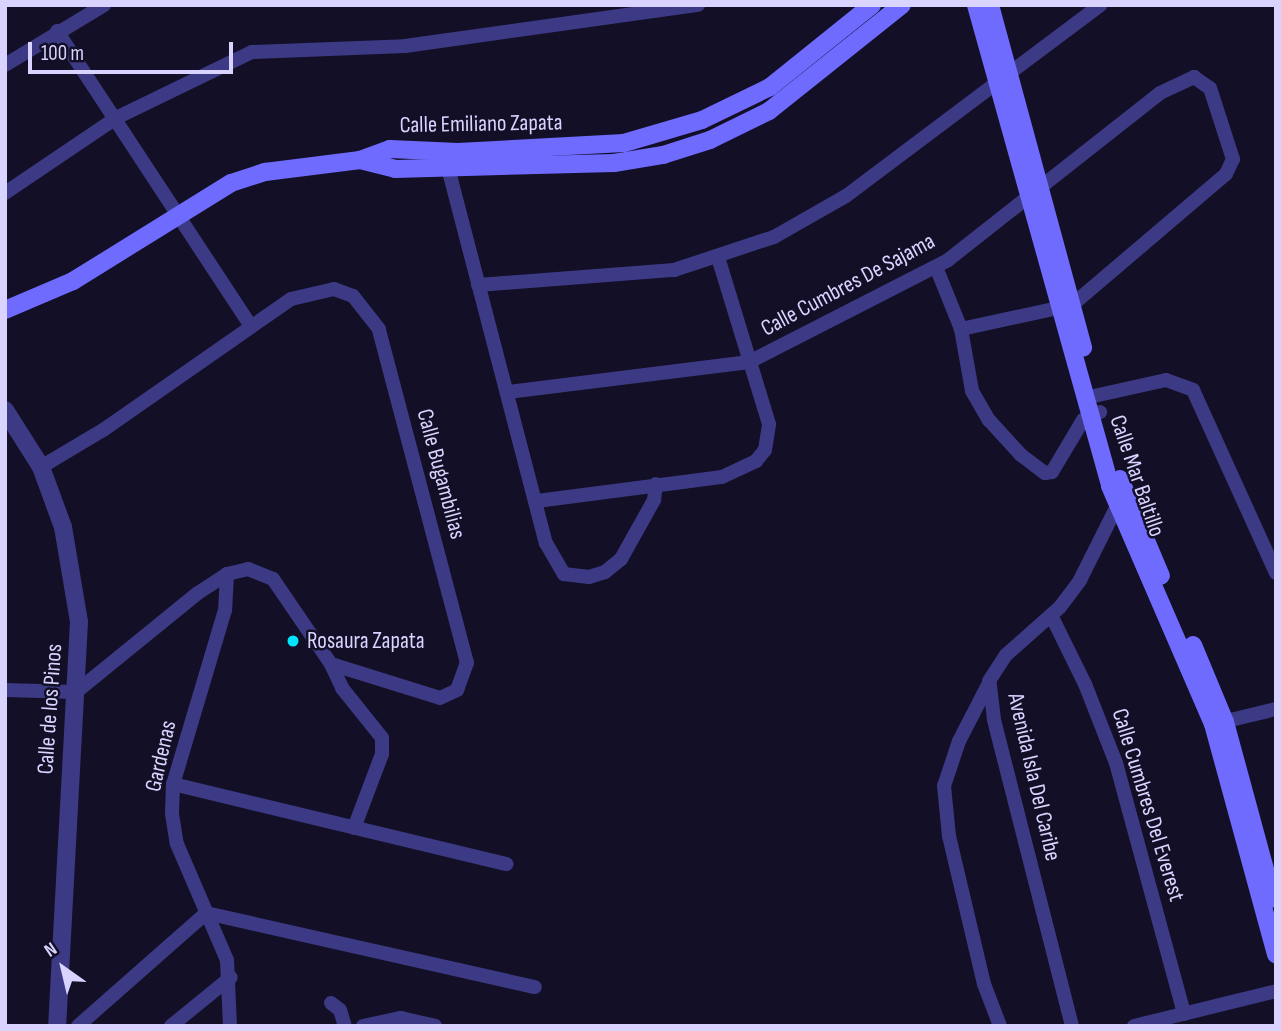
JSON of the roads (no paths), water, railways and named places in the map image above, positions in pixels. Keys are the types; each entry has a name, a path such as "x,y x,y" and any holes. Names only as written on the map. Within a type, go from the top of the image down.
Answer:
{"main road":[{"name":"Calle Emiliano Zapata","path":"5,310 73,281 231,183 264,172 360,160 390,149 446,159 613,144 665,132 770,87 872,5"},
{"path":"446,159 614,163 663,155 710,139 791,97 902,5"},
{"name":"Calle Mar Baltillo","path":"976,5 1004,80"},
{"name":"Calle Mar Baltillo","path":"990,5 1004,80 1122,503 1219,723 1276,909"},
{"name":"Calle Mar Baltillo","path":"1219,723 1276,955"}],"street":[{"path":"5,65 57,30 104,5"},
{"path":"5,193 116,118 252,52 405,46 698,5"},
{"path":"478,285 674,270 718,257 815,216 1004,80 1100,5"},
{"path":"41,467 103,430 250,326 57,30"},
{"name":"Calle Cumbres De Sajama","path":"508,392 749,362 936,267 1035,194 1160,93 1194,77 1210,88 1232,167 1066,307"},
{"path":"446,159 478,285 556,564 564,573 589,577 605,572 621,559 654,500 656,484"},
{"path":"537,501 722,477 756,461 765,450 769,424 718,257"},
{"path":"936,267 961,329 978,405 1021,455 1045,473 1056,468 1093,405 1166,380 1182,382 1193,390 1276,573"},
{"name":"Calle Bugambilias","path":"250,326 291,299 334,289 353,296 379,329 467,663 457,690 440,698 331,664"},
{"path":"961,329 1066,307"},
{"name":"Calle de los Pinos","path":"5,411 41,467 63,527 79,622 57,1026"},
{"name":"Avenida Isla Del Caribe","path":"1072,1026 993,719 989,681 1006,655 1051,615 1080,580 1122,503"},
{"path":"5,690 76,692 227,574 248,569 273,579 331,664 342,688 382,738 382,754 354,828"},
{"name":"Gardenas","path":"227,574 225,610 173,784 177,844 230,977 230,1026"},
{"name":"Calle Cumbres Del Everest","path":"1051,615 1116,763 1184,1014"},
{"path":"989,681 959,741 944,786 949,836 984,984 1000,1026"},
{"path":"1219,723 1276,709"},
{"path":"173,784 507,864"},
{"path":"78,1026 206,913 535,987"},
{"path":"172,1026 230,977"},
{"path":"1134,1026 1276,990"},
{"path":"331,1003 340,1010 345,1026"},
{"path":"363,1026 401,1018 435,1026"}],"place":[{"name":"Rosaura Zapata","path":"293,641"}]}
